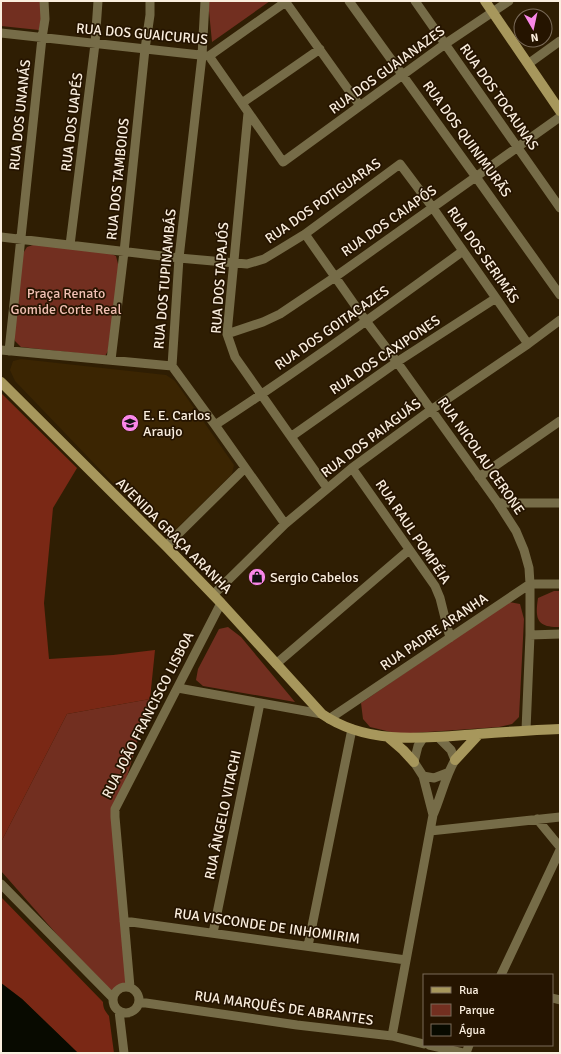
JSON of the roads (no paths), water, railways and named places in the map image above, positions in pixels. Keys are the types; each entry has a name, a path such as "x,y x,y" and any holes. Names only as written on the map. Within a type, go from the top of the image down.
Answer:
{"street":[{"name":"RUA DOS UNANÁS","path":"5,350 21,240 45,19 44,1"},
{"name":"RUA DOS UAPÉS","path":"70,245 96,44 98,1"},
{"name":"RUA DOS TAMBOIOS","path":"111,360 150,15 150,1"},
{"name":"RUA DOS TUPINAMBÁS","path":"205,1 206,56 178,258 172,366 285,524"},
{"name":"RUA DOS GUAICURUS","path":"1,33 206,56 286,1"},
{"path":"286,1 360,106"},
{"name":"RUA DOS QUINIMURÃS","path":"349,1 560,295"},
{"name":"RUA DOS TOCAUNAS","path":"415,1 560,208"},
{"path":"485,1 560,111"},
{"name":"RUA DOS GUAIANAZES","path":"248,113 283,162 445,44 509,1"},
{"path":"528,64 560,41"},
{"path":"242,103 320,49"},
{"path":"206,56 248,113"},
{"name":"RUA DOS TAPAJÓS","path":"248,113 227,334 235,357 292,436 327,488"},
{"name":"RUA DOS CAIAPÓS","path":"227,334 263,322 280,314 335,277 560,117"},
{"name":"RUA DOS POTIGUARAS","path":"1,237 178,258 248,264 264,259 305,234 400,164"},
{"name":"RUA DOS SERIMÃS","path":"400,164 433,208 528,344"},
{"name":"RUA NICOLAU CERONE","path":"305,234 366,321 498,502 516,531 524,550 529,568 530,584 530,635 526,730"},
{"name":"RUA DOS GOITACAZES","path":"215,425 366,321 462,251"},
{"name":"RUA DOS CAXIPONES","path":"292,436 397,362 496,298"},
{"name":"RUA DOS PAIAGUÁS","path":"213,595 285,524 352,468 431,410 528,344 560,320"},
{"path":"5,350 172,366"},
{"name":"AVENIDA GRAÇA ARANHA","path":"1,382 166,546 221,603 326,717"},
{"path":"479,476 560,421"},
{"path":"166,546 245,468"},
{"name":"RUA RAUL POMPÉIA","path":"352,468 435,586 440,598 450,638"},
{"path":"498,502 560,503"},
{"path":"276,664 409,550"},
{"path":"530,584 560,584"},
{"name":"RUA PADRE ARANHA","path":"326,717 450,638 530,584"},
{"name":"RUA JOÃO FRANCISCO LISBOA","path":"140,1002 138,993 130,987 115,809 221,603"},
{"path":"530,635 560,634"},
{"path":"178,688 326,717 352,729 389,738 423,738 526,730 560,729"},
{"name":"RUA ÂNGELO VITACHI","path":"213,933 260,703"},
{"path":"308,946 352,729"},
{"path":"392,1036 433,815 448,773 455,760 479,734"},
{"path":"438,737 451,750 455,760"},
{"path":"389,738 414,762 423,776 433,815"},
{"path":"414,762 418,746 423,738"},
{"path":"423,776 434,778 448,773"},
{"path":"430,831 560,817"},
{"path":"537,820 560,846"},
{"path":"501,974 560,850"},
{"path":"1,884 113,998 115,1008 125,1013 131,1012 135,1010 140,1002"},
{"name":"RUA VISCONDE DE INHOMIRIM","path":"124,921 406,960"},
{"path":"113,998 115,993 121,987 130,987"},
{"name":"RUA MARQUÊS DE ABRANTES","path":"140,1002 297,1025 392,1036 423,1044"},
{"path":"119,1011 124,1053"},
{"path":"433,1046 464,1053"}],"water":[{"path":"1,983 22,999 78,1053 1,1053"}],"place":[{"name":"E. E. Carlos Araujo","path":"130,423"},
{"name":"Sergio Cabelos","path":"257,577"}],"park label":[{"name":"Praça Renato Gomide Corte Real","path":"66,302"}]}
